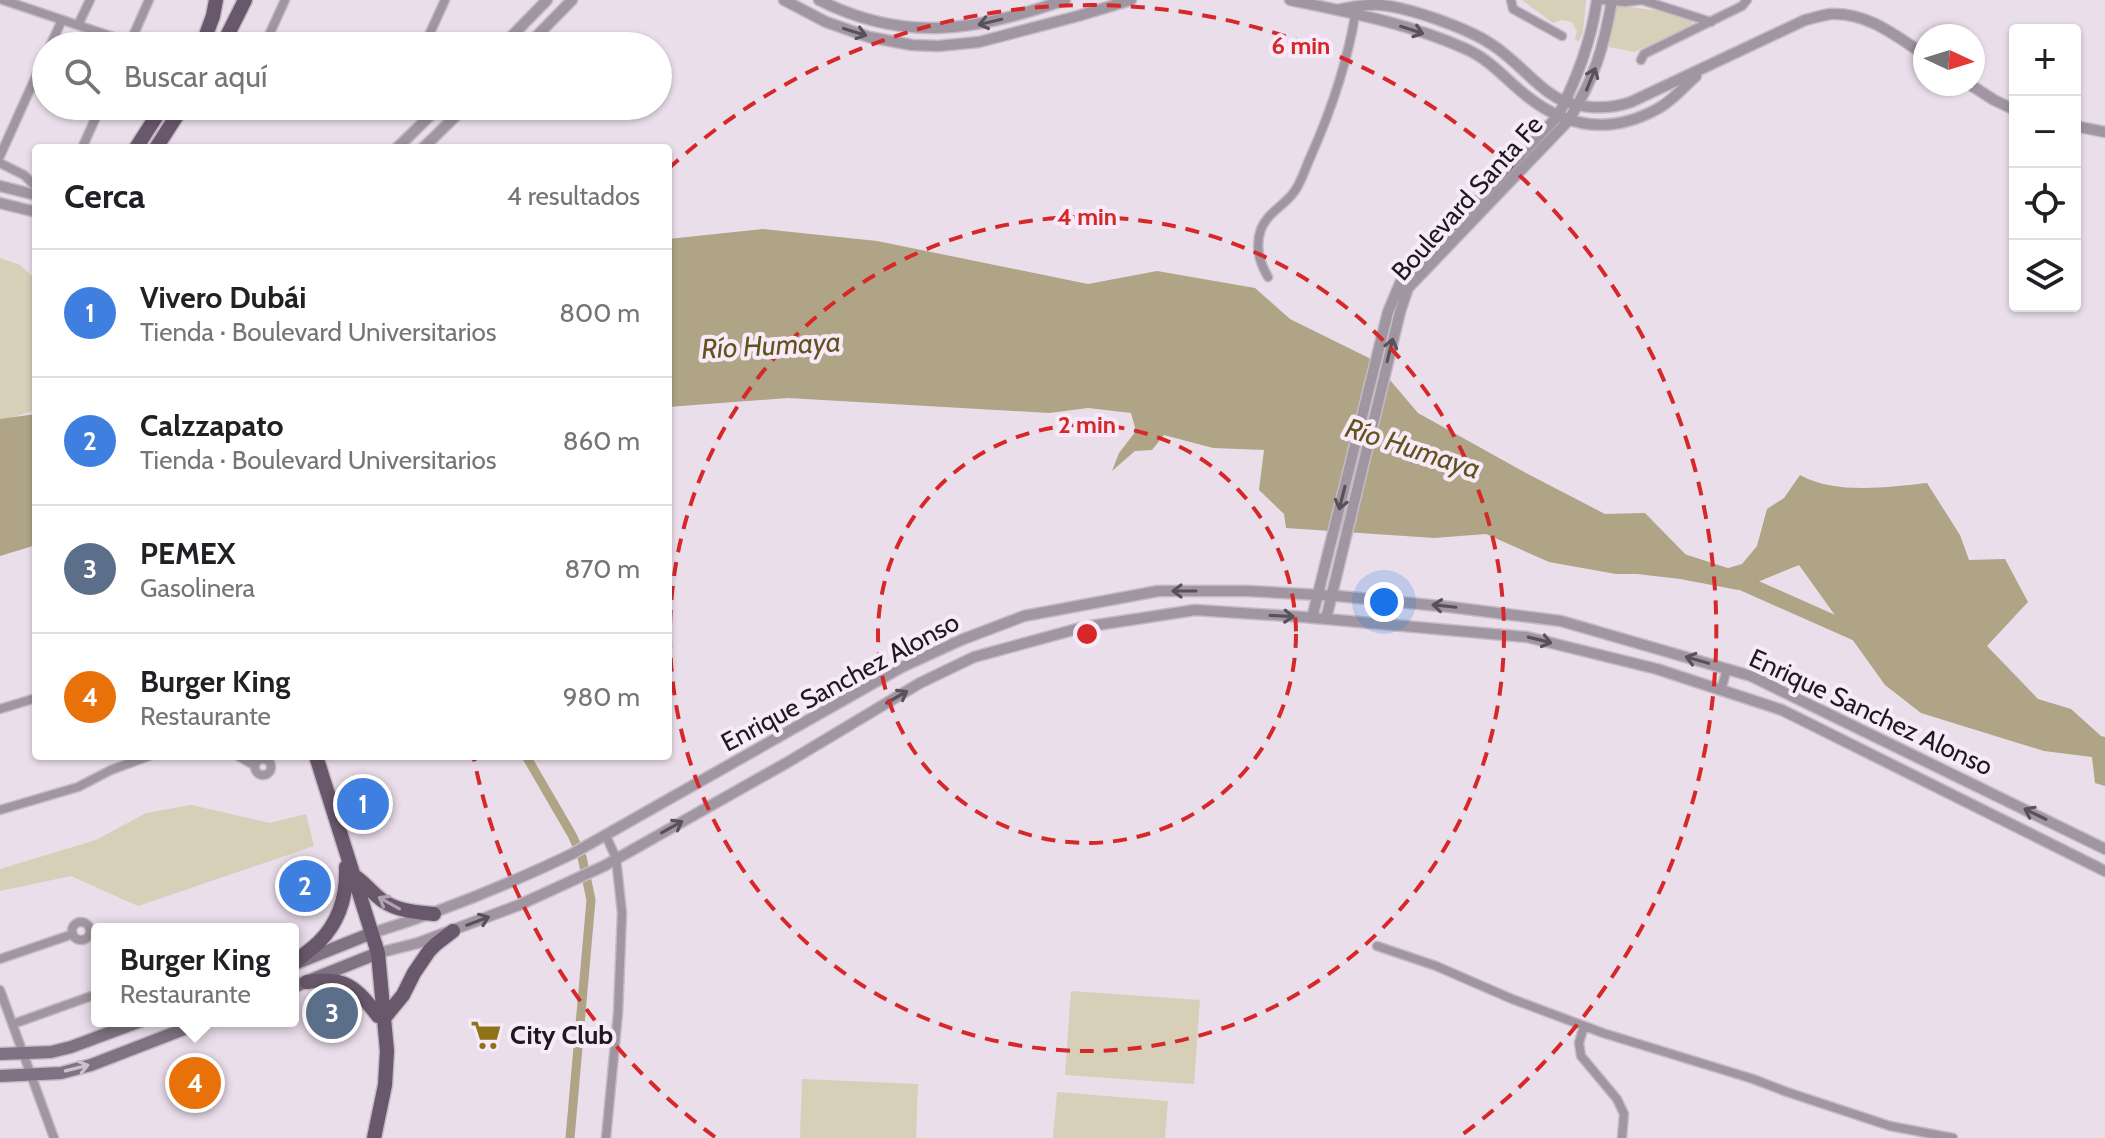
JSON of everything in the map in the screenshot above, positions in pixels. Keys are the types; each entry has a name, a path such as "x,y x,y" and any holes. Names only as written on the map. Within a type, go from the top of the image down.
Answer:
{"main road":[{"path":"208,32 216,0"},
{"path":"229,32 245,0"},
{"path":"139,144 154,120"},
{"path":"159,144 174,120"},
{"path":"317,760 373,955 387,1051 385,1085 374,1138"},
{"path":"349,869 394,907 434,914"},
{"path":"299,960 321,940 336,919 349,869"},
{"path":"367,1138 379,1067 382,1016 403,995 429,951 453,931"},
{"path":"299,962 369,935"},
{"path":"300,985 373,955"},
{"path":"300,985 326,979 345,984 382,1016"},
{"path":"0,1054 51,1052 125,1027"},
{"path":"0,1076 61,1073 91,1065 189,1027"}],"street":[{"path":"3,0 30,4 97,32"},
{"path":"78,25 90,0"},
{"path":"134,32 149,0"},
{"path":"270,32 285,0"},
{"path":"430,32 445,0"},
{"path":"516,32 547,0"},
{"path":"541,32 572,0"},
{"path":"784,0 826,22 869,37 938,46 979,42 1131,0"},
{"path":"819,0 868,20 908,27 951,28 987,23 1065,0"},
{"path":"1290,0 1337,10 1382,5 1457,27 1491,44 1546,91 1565,101 1593,108 1621,106 1805,20 1829,14 1867,20 1913,47"},
{"path":"1511,0 1513,9 1562,36"},
{"path":"1599,0 1642,0 1711,22"},
{"name":"Boulevard Santa Fe","path":"1563,118 1565,101 1590,41 1599,0"},
{"name":"Boulevard Santa Fe","path":"1312,618 1408,288 1578,105 1602,52 1612,0"},
{"path":"1641,60 1644,54 1742,6 1746,1"},
{"path":"1356,10 1469,50 1502,72 1528,98 1563,118 1587,124 1626,122 1658,108 1703,69"},
{"path":"1268,277 1260,264 1258,247 1261,229 1274,210 1294,192 1317,142 1333,103 1356,10"},
{"path":"56,32 62,20"},
{"path":"0,156 32,85"},
{"path":"1985,94 2009,107"},
{"path":"84,144 95,120"},
{"path":"401,144 426,120"},
{"path":"427,144 452,120"},
{"path":"2081,127 2105,132"},
{"path":"0,163 24,175 32,183"},
{"path":"0,186 32,194"},
{"path":"0,203 32,211"},
{"name":"Boulevard Santa Fe","path":"1326,619 1366,424"},
{"name":"Enrique Sanchez Alonso","path":"369,935 434,914 572,854 902,667 961,640 1024,616 1158,591 1248,591 1331,596 1561,621 1751,676 2105,849"},
{"path":"1376,623 1377,600"},
{"name":"Enrique Sanchez Alonso","path":"373,955 453,931 529,901 604,866 920,683 974,657 1084,627 1195,610 1527,637 1657,669 1782,710 2105,871"},
{"path":"1721,690 1727,669"},
{"path":"0,709 32,699"},
{"path":"0,810 70,790 138,760"},
{"path":"245,760 254,765"},
{"path":"601,839 616,858 622,933 606,1138"},
{"path":"0,959 73,934"},
{"path":"1377,946 1436,966 1584,1026 1890,1126 1953,1138"},
{"path":"0,990 54,1138"},
{"path":"13,1024 91,996"},
{"path":"1584,1026 1579,1043 1581,1056 1617,1099 1624,1114 1622,1138"}],"shaded area":[{"path":"1522,0 1586,0 1583,32 1579,41 1575,40 1577,31 1572,22 1562,20 1553,23"},
{"path":"1614,5 1660,11 1692,21 1693,25 1634,52 1609,47"},
{"path":"0,258 20,265 32,276 32,411 13,417 0,428"},
{"path":"191,805 270,823 306,814 314,846 138,906 71,876 0,891 0,869 96,840 146,813"},
{"path":"1071,991 1200,1000 1194,1084 1065,1075"},
{"path":"802,1079 918,1084 916,1138 800,1138"},
{"path":"1057,1092 1168,1101 1165,1138 1053,1138"}],"water":[{"path":"763,229 877,241 1088,284 1157,271 1255,288 1290,319 1373,360 1418,413 1605,514 1645,513 1708,574 1742,564 1757,546 1767,509 1784,498 1800,475 1846,487 1879,488 1927,483 1960,535 1969,560 2005,559 2028,602 1987,646 2038,699 2071,709 2105,737 2105,786 2095,783 2092,757 2044,751 1921,713 1885,685 1799,565 1738,590 1549,562 1486,534 1434,538 1286,528 1284,514 1259,490 1264,450 1213,448 1164,435 1152,450 1135,451 1112,471 1119,453 1136,431 1131,413 1088,408 1049,413 788,398 672,407 672,239"},
{"path":"32,415 32,546 0,556 0,419"}],"waterway":[{"name":"Río Humaya","path":"1677,560 1730,577 1863,636"},
{"path":"528,760 582,857 591,900 570,1138"}],"place":[{"name":"Vivero Dubái","path":"363,804"},
{"name":"Calzzapato","path":"305,886"},
{"name":"PEMEX","path":"332,1013"},
{"name":"City Club","path":"486,1035"},
{"name":"Burger King","path":"195,1083"}]}
